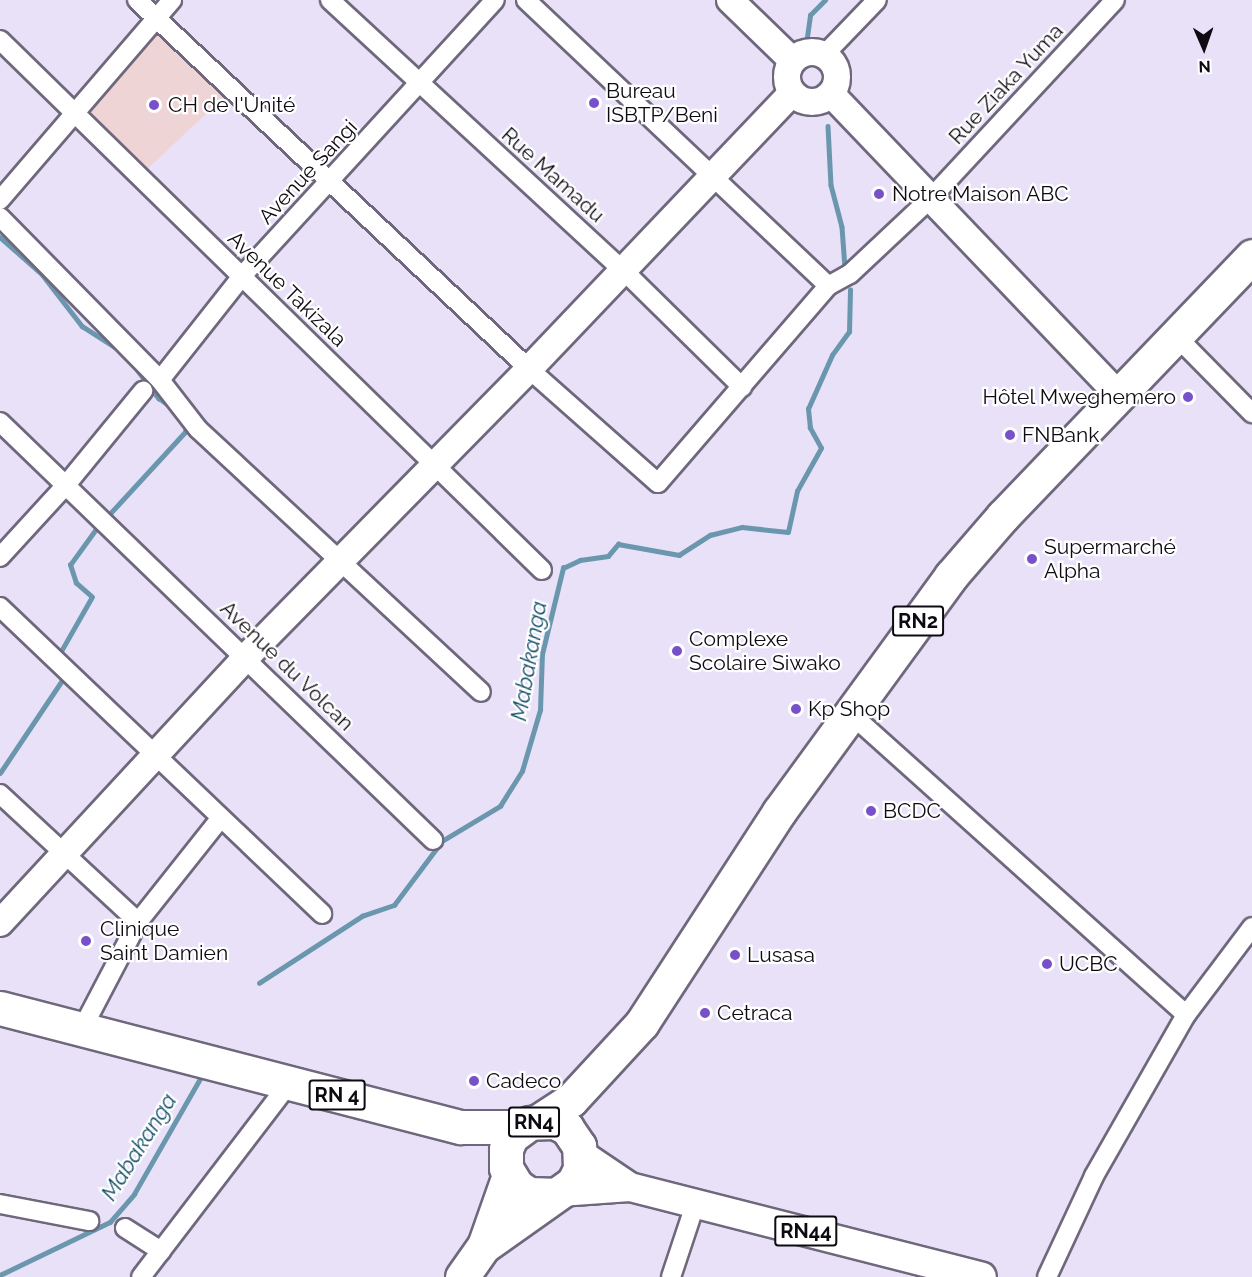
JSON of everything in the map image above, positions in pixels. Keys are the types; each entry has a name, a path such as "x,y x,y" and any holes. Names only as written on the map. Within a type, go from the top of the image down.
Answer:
{"highway":[{"name":"RN2","path":"530,1124 571,1100 642,1023 741,866 951,576 1003,516 1252,256"},
{"name":"RN 4","path":"0,1008 461,1127 507,1168"},
{"name":"RN2","path":"579,1146 597,1074"},
{"name":"RN4","path":"461,1127 554,1122 579,1146 580,1169 573,1183 484,1246"},
{"name":"RN4","path":"507,1168 506,1149 530,1124"},
{"path":"507,1168 529,1194 556,1194"},
{"path":"462,1277 484,1246 507,1168"}],"main road":[{"name":"RN44","path":"579,1146 630,1187"},
{"name":"RN44","path":"556,1194 630,1187 696,1202 974,1276"}],"street":[{"path":"137,0 529,369"},
{"path":"0,200 172,0"},
{"name":"Rue Mamadu","path":"330,0 623,270 742,387"},
{"name":"Avenue Sangi","path":"160,380 242,276 328,180 420,85 495,0"},
{"path":"526,0 714,174 839,279"},
{"path":"730,0 792,60"},
{"path":"824,55 877,0"},
{"name":"Rue Ziaka Yuma","path":"529,369 658,483 839,279 931,198 1115,0"},
{"name":"Avenue Takizala","path":"0,40 74,115 542,570"},
{"path":"807,52 824,55 837,73 831,94 811,103 792,93 786,77 792,60 807,52"},
{"path":"0,922 157,756 246,657 529,369 792,93"},
{"path":"831,94 1120,396"},
{"path":"0,217 160,380 198,429 481,692"},
{"path":"1175,335 1252,413"},
{"path":"0,557 66,484 142,391"},
{"name":"Avenue du Volcan","path":"0,422 104,519 433,840"},
{"path":"0,607 70,671 220,819 322,914"},
{"path":"851,714 1186,1015"},
{"path":"0,794 138,922"},
{"path":"82,1029 138,922 220,819"},
{"path":"1047,1277 1094,1176 1186,1015 1252,927"},
{"path":"141,1277 290,1082"},
{"path":"671,1277 696,1202"},
{"path":"0,1204 89,1221"},
{"path":"125,1228 161,1251"}],"shaded area":[{"name":"CH de l'Unité","path":"156,28 226,95 141,175 83,115"}],"waterway":[{"path":"807,37 810,15 825,0"},
{"path":"828,126 831,185 842,227 845,268"},
{"path":"0,237 42,274 82,326 118,349"},
{"name":"Mabakanga","path":"259,983 362,916 394,905 442,841 500,806 522,771 540,710 542,654 563,568 580,560 608,556 618,544 679,555 710,535 742,527 788,532 797,491 821,448 810,428 808,409 832,355 849,332 850,290"},
{"path":"136,368 159,398 170,406"},
{"path":"105,519 185,432 187,424"},
{"path":"60,653 92,597 76,583 70,565 99,525"},
{"path":"0,773 65,676"},
{"name":"Mabakanga","path":"0,1275 110,1222 134,1194 201,1077"}],"place":[{"name":"Bureau ISBTP/Beni","path":"594,103"},
{"name":"CH de l'Unité","path":"154,105"},
{"name":"Notre Maison ABC","path":"879,194"},
{"name":"Hôtel Mweghemero","path":"1188,397"},
{"name":"FNBank","path":"1010,435"},
{"name":"Supermarché Alpha","path":"1032,559"},
{"name":"Complexe Scolaire Siwako","path":"677,651"},
{"name":"Kp Shop","path":"796,709"},
{"name":"BCDC","path":"871,811"},
{"name":"Clinique Saint Damien","path":"86,941"},
{"name":"Lusasa","path":"735,955"},
{"name":"UCBC","path":"1047,964"},
{"name":"Cetraca","path":"705,1013"},
{"name":"Cadeco","path":"474,1081"}]}
